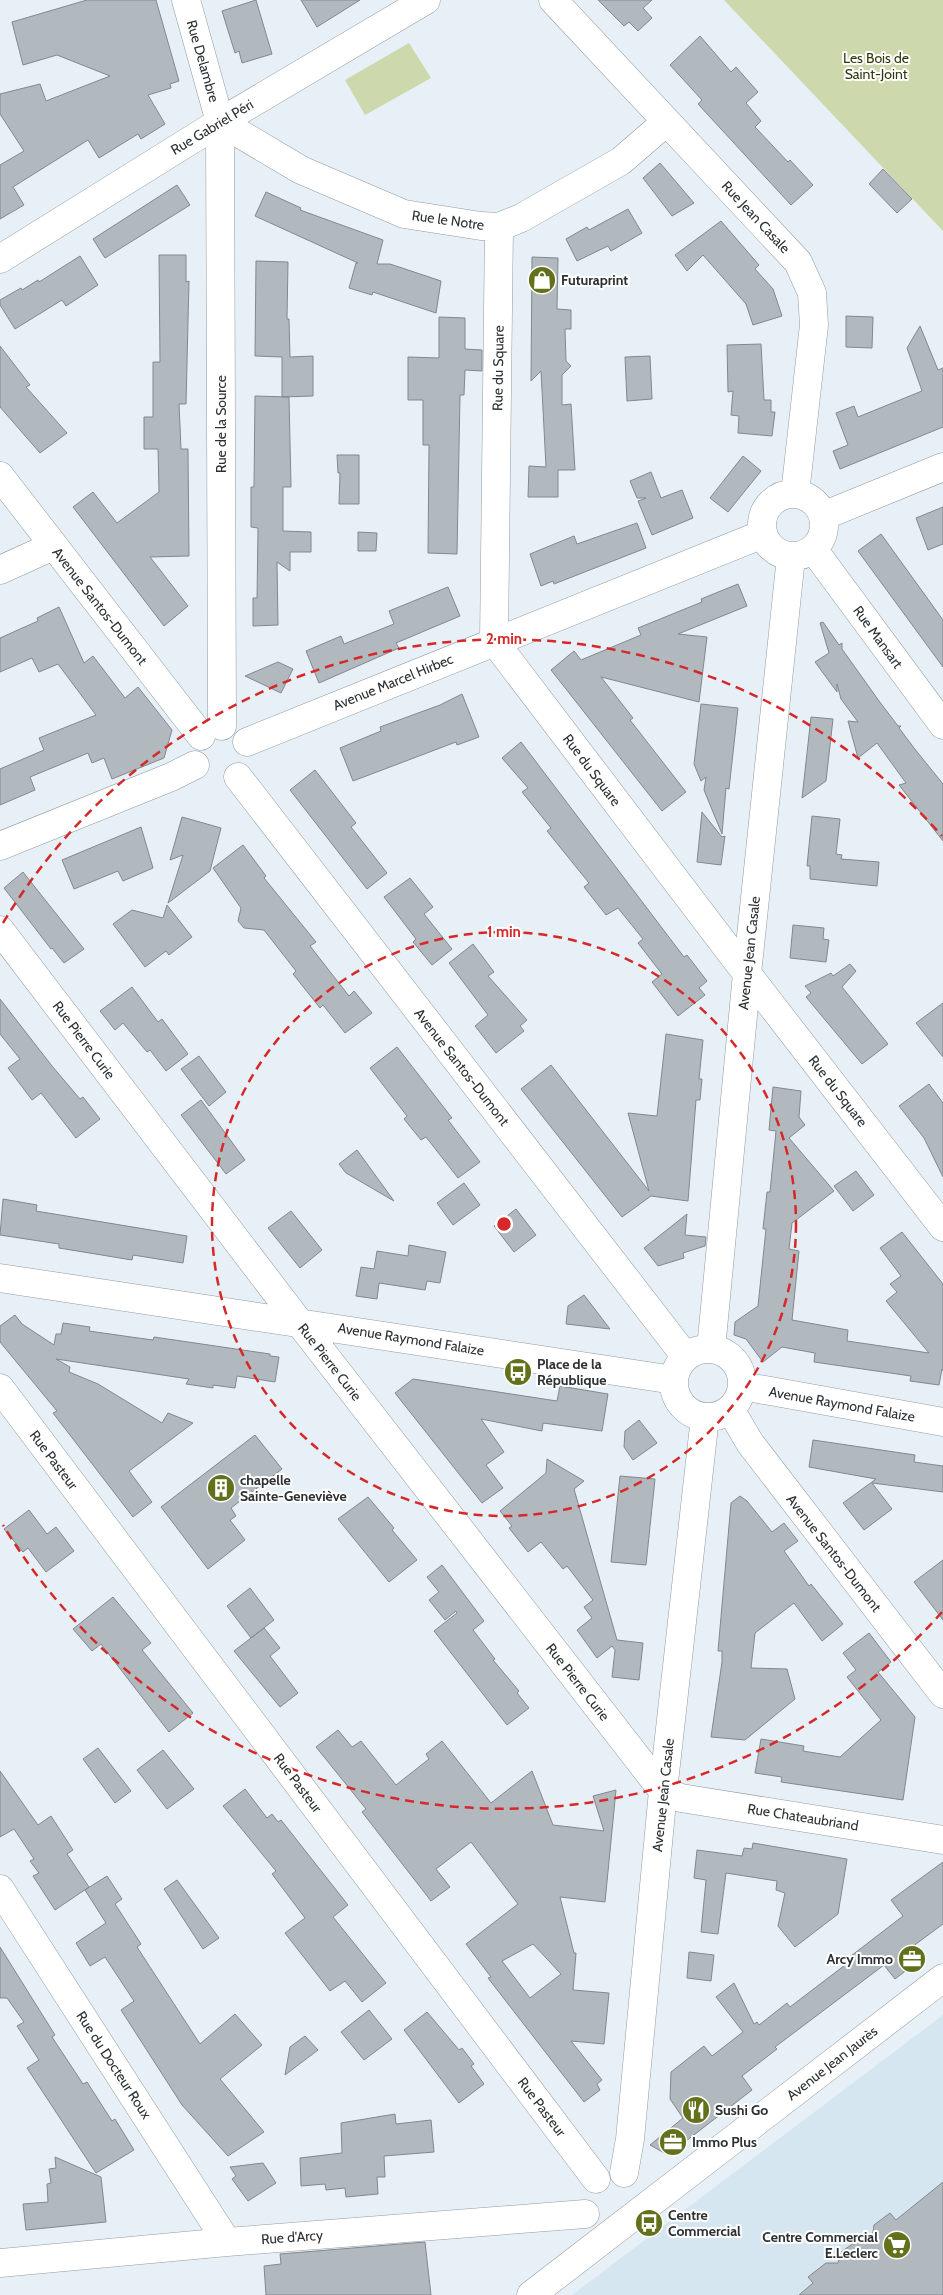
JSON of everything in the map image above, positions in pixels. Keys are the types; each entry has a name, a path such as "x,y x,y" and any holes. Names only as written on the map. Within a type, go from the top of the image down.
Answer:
{"street":[{"name":"Rue Delambre","path":"186,0 220,122"},
{"name":"Rue Gabriel Péri","path":"0,259 220,122 426,0"},
{"name":"Rue Jean Casale","path":"553,0 798,262 812,294 814,325 795,494"},
{"name":"Rue le Notre","path":"220,122 301,170 404,214 499,227 521,218 621,161 666,122"},
{"name":"Rue de la Source","path":"211,731 220,122"},
{"name":"Rue du Square","path":"499,227 494,642 943,1227"},
{"path":"823,516 943,467"},
{"name":"Avenue Santos-Dumont","path":"0,476 53,546 211,731"},
{"path":"795,494 812,501 823,516 823,534 802,553 774,550 763,534 764,515 776,499 795,494"},
{"name":"Avenue Marcel Hirbec","path":"247,742 763,534"},
{"path":"0,570 53,546"},
{"name":"Rue Mansart","path":"802,553 943,726"},
{"name":"Avenue Jean Casale","path":"690,1362 747,974 802,553"},
{"path":"211,731 236,731 247,742 249,749 248,764 238,777 222,783 214,782 200,772 195,765 194,749 211,731"},
{"path":"0,846 171,777 195,765"},
{"name":"Avenue Santos-Dumont","path":"238,777 690,1362"},
{"name":"Rue Pierre Curie","path":"0,930 298,1321 663,1791"},
{"name":"Avenue Raymond Falaize","path":"0,1278 298,1321 690,1362"},
{"path":"730,1357 737,1365 725,1404 694,1414 685,1409 674,1390 690,1362 730,1357"},
{"name":"Rue Pasteur","path":"0,1388 596,2179"},
{"name":"Avenue Santos-Dumont","path":"725,1404 750,1443 943,1694"},
{"name":"Avenue Jean Casale","path":"624,2173 630,2139 663,1791 725,1404"},
{"name":"Avenue Raymond Falaize","path":"725,1404 943,1422"},
{"name":"Rue Chateaubriand","path":"663,1791 681,1798 943,1840"},
{"name":"Rue du Docteur Roux","path":"0,1889 227,2242"},
{"name":"Avenue Jean Jaurès","path":"531,2295 943,1978"},
{"path":"603,2241 588,2224 585,2214 585,2196 596,2179 610,2172 624,2173 636,2177 660,2197"},
{"name":"Rue d'Arcy","path":"0,2263 227,2242 585,2214"}],"shaded area":[{"path":"943,2015 943,2295 572,2295"}],"green space":[{"name":"Les Bois de Saint-Joint","path":"724,0 943,0 943,231"},
{"path":"409,43 431,78 365,115 345,80"}],"building":[{"path":"87,0 156,0 179,81 170,84 171,88 148,95 165,124 141,139 138,134 99,158 88,140 13,187 24,205 0,219 0,165 24,151 0,114 0,94 40,84 46,101 110,76 57,55 23,65 12,22"},
{"path":"256,0 272,54 242,63 239,51 235,53 222,11"},
{"path":"301,0 360,0 317,27"},
{"path":"598,0 652,0 643,8 652,18 638,31 629,22 624,26"},
{"path":"700,36 731,72 736,67 758,92 746,103 761,121 755,127 813,185 791,205 698,104 702,100 670,65"},
{"path":"660,163 694,203 672,216 643,178"},
{"path":"883,169 912,199 897,213 869,184"},
{"path":"177,185 190,205 105,258 93,239"},
{"path":"266,192 301,208 300,210 383,240 377,264 390,264 441,281 436,313 373,292 372,295 349,288 356,263 358,263 255,216"},
{"path":"628,209 642,233 611,251 608,246 577,261 566,239 587,227 589,230"},
{"path":"721,221 759,265 755,269 773,289 782,316 753,325 746,304 703,255 687,271 675,255"},
{"path":"159,255 186,255 186,282 189,281 186,404 179,404 181,449 188,449 189,556 150,557 188,606 164,626 73,507 93,492 117,523 159,492 158,449 144,449 144,417 153,417 153,362 160,362"},
{"path":"80,256 98,285 66,306 62,300 15,329 0,305 0,300 38,280 39,282"},
{"path":"532,257 558,258 557,309 571,310 571,329 565,329 566,361 571,366 562,375 562,405 571,404 575,470 558,470 558,497 528,497 529,466 546,467 541,371 531,381"},
{"path":"256,261 288,262 287,319 289,319 290,357 313,356 313,396 282,397 282,357 255,356"},
{"path":"846,316 873,317 872,348 846,347"},
{"path":"439,317 465,318 465,349 482,350 482,371 465,370 464,395 460,395 457,554 428,553 429,445 423,445 423,400 408,400 408,357 439,358"},
{"path":"920,326 938,370 943,368 943,427 840,469 833,451 848,445 836,413 854,406 858,417 922,391 907,348"},
{"path":"761,344 764,400 771,400 771,412 775,412 772,436 738,433 739,416 731,415 733,391 728,392 727,345"},
{"path":"0,346 30,385 26,387 67,433 40,453 0,407"},
{"path":"650,356 652,399 627,401 625,357"},
{"path":"255,396 289,397 291,487 283,487 283,531 311,532 311,552 290,552 290,571 277,562 278,625 253,626 253,598 257,598 258,528 251,527 251,487 254,487"},
{"path":"337,455 359,455 359,504 339,504 340,473 338,473"},
{"path":"743,456 761,471 728,512 710,498"},
{"path":"651,472 661,498 682,490 693,518 652,535 638,501 646,498 637,498 630,481"},
{"path":"943,507 943,544 928,550 916,518"},
{"path":"637,523 646,548 554,584 553,581 541,586 530,554 574,536 577,544"},
{"path":"358,532 377,533 376,551 358,551"},
{"path":"881,534 943,620 943,667 858,551"},
{"path":"738,584 747,606 678,634 707,637 699,702 601,677 633,718 630,720 686,792 662,811 551,670 574,651 581,660 641,635 638,628 702,602 701,599"},
{"path":"448,587 460,616 396,643 399,648 319,683 306,651 341,636 344,644 394,624 389,611"},
{"path":"59,607 84,663 93,656 125,698 138,687 172,730 164,758 112,779 104,758 92,763 88,753 30,777 35,790 0,805 0,769 44,750 39,738 96,715 58,664 39,672 32,658 0,672 0,638 38,621 37,618"},
{"path":"823,622 839,645 842,643 842,649 879,701 898,726 901,726 899,728 943,784 943,841 899,785 906,783 877,743 858,758 848,721 858,722 841,699 837,684 837,692 815,662 829,653 820,623"},
{"path":"278,662 293,669 281,693 245,676"},
{"path":"462,694 479,737 457,745 456,742 353,781 340,748 381,731 380,727 440,705"},
{"path":"701,704 738,708 729,789 726,788 722,834 704,790 706,777 701,781 694,764"},
{"path":"811,717 833,719 826,781 802,798"},
{"path":"521,742 684,957 687,955 707,981 699,988 705,995 678,1016 652,982 662,974 638,943 643,939 618,908 606,915 584,887 589,883 547,831 551,828 522,792 528,788 502,758"},
{"path":"315,770 356,823 351,827 387,873 367,889 290,790"},
{"path":"702,812 722,837 725,836 721,865 697,862"},
{"path":"812,816 840,819 836,854 842,855 841,859 879,862 877,886 810,879 810,866 807,866"},
{"path":"182,817 221,828 210,871 168,903 183,855 170,860"},
{"path":"141,827 153,868 123,881 118,871 74,889 62,860"},
{"path":"243,845 266,876 264,878 316,942 310,946 349,996 354,991 372,1013 345,1033 323,1005 320,1008 293,974 296,971 264,930 244,928 238,921 241,908 213,868"},
{"path":"23,872 84,949 64,963 4,888"},
{"path":"410,878 433,907 424,914 452,949 432,965 413,942 416,939 384,897"},
{"path":"167,905 192,937 169,955 166,951 145,967 113,924 132,910 163,918"},
{"path":"793,925 824,928 823,939 829,940 826,962 790,958"},
{"path":"473,944 494,972 488,976 527,1020 520,1026 524,1031 496,1053 475,1026 488,1015 449,963"},
{"path":"850,964 856,971 842,987 888,1044 862,1064 806,997 811,993 805,986 831,973 833,976"},
{"path":"132,987 158,1022 162,1019 188,1054 166,1071 150,1050 147,1052 123,1023 115,1030 100,1011"},
{"path":"0,999 52,1066 80,1099 83,1097 100,1119 76,1138 41,1093 32,1100 8,1068 20,1059 0,1034"},
{"path":"943,1003 943,1057 916,1023"},
{"path":"666,1034 703,1040 699,1079 702,1079 700,1100 696,1100 688,1201 651,1196 622,1217 521,1089 551,1065 649,1191 628,1113 657,1116"},
{"path":"397,1047 452,1118 448,1120 480,1162 458,1178 426,1137 421,1140 404,1119 407,1116 370,1068"},
{"path":"199,1056 226,1092 209,1106 181,1069"},
{"path":"929,1084 943,1103 943,1177 924,1138 899,1106"},
{"path":"773,1087 801,1091 799,1117 805,1125 789,1138 834,1191 792,1223 789,1249 799,1251 792,1320 848,1330 847,1341 929,1353 886,1301 897,1292 890,1284 901,1276 880,1248 902,1232 943,1284 943,1371 942,1369 939,1385 910,1381 911,1376 814,1362 815,1353 782,1347 763,1362 746,1339 734,1335 735,1322 758,1306 766,1229 763,1229 767,1192 770,1192 776,1131 769,1130"},
{"path":"201,1100 245,1160 226,1174 181,1115"},
{"path":"357,1150 394,1201 346,1173 339,1164"},
{"path":"856,1171 874,1195 853,1211 834,1186"},
{"path":"464,1183 480,1205 453,1225 437,1203"},
{"path":"3,1199 37,1205 36,1211 187,1236 183,1263 133,1255 132,1260 59,1248 59,1244 0,1235"},
{"path":"516,1209 536,1235 514,1252 494,1226"},
{"path":"291,1211 322,1250 300,1268 268,1228"},
{"path":"687,1214 685,1235 706,1237 705,1246 683,1253 684,1258 658,1266 644,1248"},
{"path":"409,1245 446,1252 440,1283 427,1281 425,1290 379,1283 377,1299 356,1296 361,1267 374,1269 377,1251 408,1256"},
{"path":"584,1295 610,1329 566,1324 568,1306"},
{"path":"15,1315 22,1324 54,1345 56,1334 61,1334 63,1323 90,1327 89,1331 153,1340 154,1337 270,1354 270,1356 279,1357 275,1382 237,1376 235,1388 213,1385 213,1388 186,1384 189,1379 56,1359 70,1367 69,1372 98,1384 162,1423 168,1413 193,1423 129,1471 152,1502 133,1517 53,1413 57,1411 0,1342 0,1326"},
{"path":"413,1379 557,1401 560,1386 608,1394 602,1431 543,1423 542,1431 481,1419 504,1452 486,1465 503,1488 482,1503 395,1393"},
{"path":"639,1420 657,1443 633,1460 624,1447 625,1431"},
{"name":"chapelle Sainte-Geneviève","path":"255,1435 282,1469 231,1508 236,1516 230,1520 245,1540 208,1569 161,1507"},
{"path":"813,1440 915,1455 914,1462 943,1466 943,1492 872,1483 892,1509 864,1530 843,1503 876,1479 809,1467"},
{"path":"547,1459 584,1481 574,1489 617,1640 643,1643 639,1680 612,1677 615,1650 612,1646 597,1658 577,1630 592,1618 584,1607 593,1600 567,1566 563,1569 541,1542 528,1552 509,1528 512,1526 500,1511 546,1473"},
{"path":"620,1476 655,1479 646,1565 611,1562"},
{"path":"740,1496 747,1501 772,1532 784,1523 798,1541 784,1551 809,1586 811,1584 843,1624 822,1641 794,1603 755,1633 751,1668 787,1669 795,1699 745,1740 711,1737 722,1662 722,1651 718,1651 731,1503"},
{"path":"368,1497 417,1560 389,1582 338,1519"},
{"path":"29,1510 47,1534 56,1527 74,1551 46,1572 28,1548 23,1552 4,1529"},
{"path":"943,1560 943,1620 914,1582"},
{"path":"442,1565 484,1621 473,1630 495,1659 493,1660 519,1691 517,1693 529,1708 507,1725 434,1631 457,1613 456,1611 445,1620 429,1600 439,1592 427,1577"},
{"path":"250,1588 274,1620 251,1638 227,1606"},
{"path":"113,1597 151,1643 142,1650 193,1713 169,1732 101,1644 92,1651 73,1629"},
{"path":"264,1628 280,1648 270,1656 298,1693 280,1707 234,1651"},
{"path":"869,1633 891,1662 878,1672 915,1717 903,1800 781,1782 782,1777 755,1773 761,1739 804,1746 803,1751 840,1757 881,1720 847,1677 856,1670 843,1653"},
{"path":"338,1730 352,1747 361,1741 396,1785 429,1759 426,1754 442,1741 491,1803 532,1771 553,1825 604,1831 593,1796 616,1790 605,1902 560,1897 574,1953 576,1953 573,1990 609,1993 604,2044 571,2041 602,2080 597,2084 600,2090 584,2102 488,1978 491,1977 466,1944 518,1904 471,1842 436,1869 450,1887 431,1901 362,1812 366,1809 316,1747","holes":["533,1944 561,1974 530,1998 502,1961"]},
{"path":"98,1748 131,1791 115,1803 83,1759"},
{"path":"163,1750 194,1789 167,1809 137,1770"},
{"path":"0,1771 38,1825 51,1816 73,1850 67,1854 89,1887 55,1910 33,1876 39,1873 30,1861 34,1859 14,1829 0,1837"},
{"path":"245,1789 267,1818 272,1814 278,1822 281,1820 348,1905 333,1917 386,1983 362,2002 345,1981 330,1991 285,1933 305,1918 272,1874 276,1871 223,1806"},
{"path":"753,1843 847,1859 838,1914 795,1947 778,1926 785,1893 776,1890 777,1881 726,1873 718,1934 701,1932 706,1880 694,1878 697,1850 742,1856 744,1848 752,1849"},
{"path":"943,1862 943,1924 912,1947 921,1959 895,1979 884,1965 775,2047 777,2049 742,2076 752,2090 668,2155 650,2145 683,2118 670,2099 671,2072 704,2046 712,2056 743,2032 716,1997 734,1983 754,2024 757,2022 759,2025 787,2003 790,2007 849,1962 847,1959 903,1916 891,1900"},
{"path":"107,1876 122,1899 115,1904 141,1944 137,1947 200,2044 235,2014 262,2045 220,2079 264,2132 228,2156 182,2105 121,2010 134,2001 105,1957 90,1966 76,1943 106,1923 85,1890"},
{"path":"177,1880 219,1938 203,1949 164,1889"},
{"path":"0,1947 55,2035 52,2037 83,2084 87,2082 112,2121 115,2119 134,2150 96,2173 27,2068 39,2060 17,2026 24,2022 7,1998 0,1998"},
{"path":"689,1952 714,1955 711,1981 687,1978"},
{"path":"369,2010 392,2039 364,2060 341,2032"},
{"path":"427,2012 459,2050 462,2048 474,2064 471,2066 484,2084 459,2103 404,2030"},
{"path":"305,2036 318,2050 285,2075 290,2047"},
{"path":"395,2114 396,2124 431,2120 434,2152 384,2156 385,2177 377,2177 378,2194 346,2197 345,2188 326,2190 325,2184 301,2186 300,2158 342,2153 341,2123"},
{"path":"55,2157 101,2177 106,2222 26,2230 23,2204 48,2202 47,2184 51,2183 49,2169 56,2168"},
{"path":"263,2163 276,2183 248,2201 232,2179 236,2176 230,2167"},
{"name":"Centre Commercial E.Leclerc","path":"943,2182 943,2295 799,2295 813,2283 808,2277 826,2263 838,2263 841,2252 861,2238 872,2238 874,2225 890,2213 896,2220"},
{"path":"425,2242 431,2295 266,2295 264,2266 281,2264 280,2254"}],"place":[{"name":"Futuraprint","path":"542,280"},
{"name":"Place de la République","path":"518,1372"},
{"name":"chapelle Sainte-Geneviève","path":"221,1488"},
{"name":"Arcy Immo","path":"912,1959"},
{"name":"Sushi Go","path":"696,2110"},
{"name":"Immo Plus","path":"673,2142"},
{"name":"Centre Commercial","path":"649,2223"},
{"name":"Centre Commercial E.Leclerc","path":"897,2245"}]}
